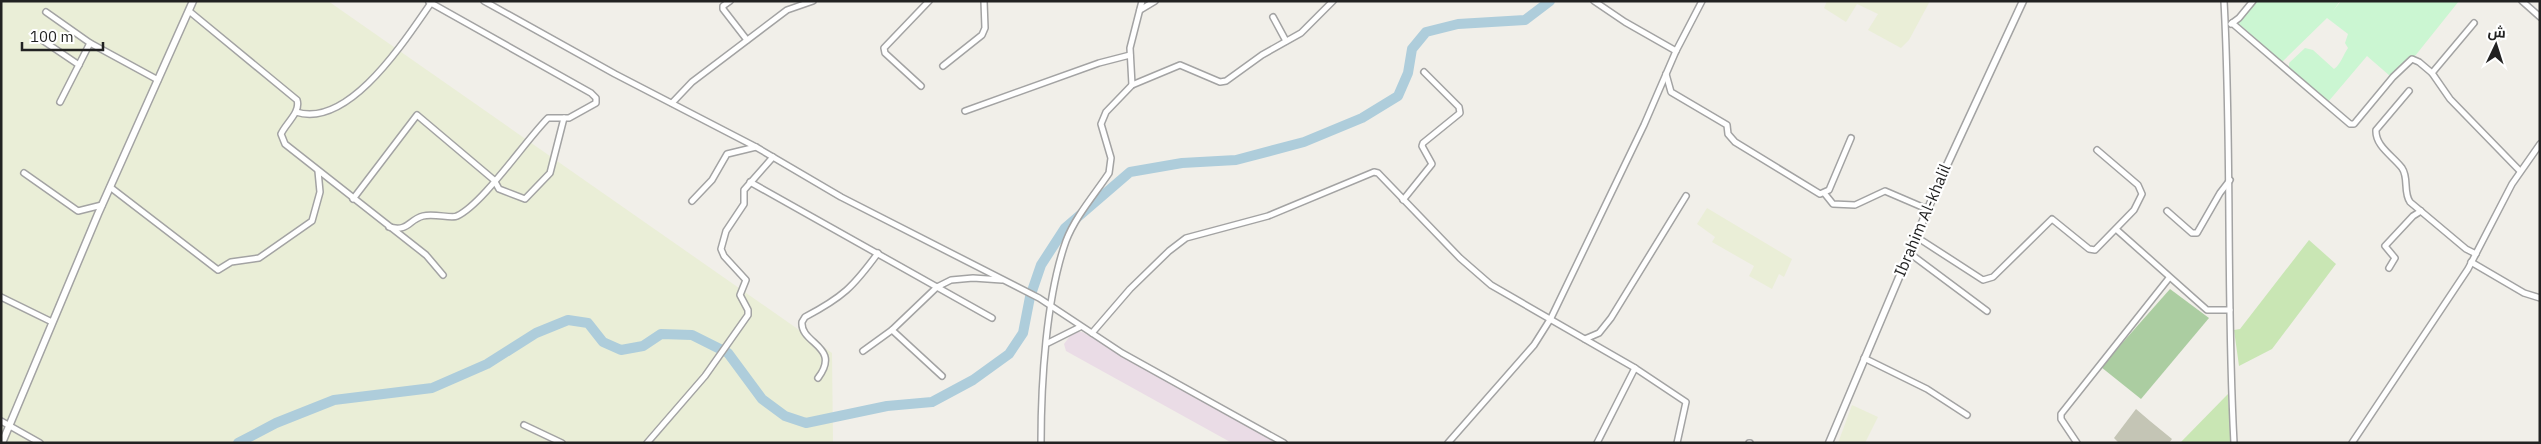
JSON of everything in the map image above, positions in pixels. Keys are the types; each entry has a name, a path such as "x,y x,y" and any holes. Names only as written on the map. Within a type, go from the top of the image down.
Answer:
{"street":[{"path":"2,443 102,205 193,1"},
{"path":"484,1 756,147 849,201 1006,280 1052,306 1080,327 1122,353 1284,443"},
{"path":"730,1 723,6 723,9 747,40"},
{"path":"792,1 792,8"},
{"path":"672,103 692,82 747,40 792,8 813,1"},
{"path":"921,86 885,53 884,48 929,1"},
{"path":"943,66 982,34 985,28 984,1"},
{"path":"1132,85 1130,55 1132,35 1142,1"},
{"path":"1140,10 1155,1"},
{"path":"1042,443 1043,388 1052,306 1066,242 1109,173 1111,165 1111,158 1101,124 1102,118 1132,85 1180,65 1220,82 1226,81 1243,67 1312,24 1316,16 1333,1"},
{"path":"1594,1 1618,18 1676,51"},
{"path":"1448,443 1534,345 1551,318 1644,126 1676,51 1702,1"},
{"name":"Ibrahim Al-khalil","path":"1829,443 1915,236 2023,1"},
{"path":"2224,1 2230,180 2230,310 2234,443"},
{"path":"2226,26 2232,23 2252,1"},
{"path":"2522,1 2540,17"},
{"path":"296,112 306,115 321,114 338,108 350,100 380,70 430,2 596,98 596,103 593,106 572,117 548,118 472,204 455,217 435,214 420,217 404,228 389,227"},
{"path":"188,11 238,54 295,98 299,104 296,112 281,132 282,140 353,199 426,255 443,274"},
{"path":"46,12 90,43 158,80"},
{"path":"1273,17 1286,41"},
{"path":"2232,23 2350,124 2354,124 2393,77 2412,59 2420,62 2432,73 2450,99 2520,171"},
{"path":"2432,73 2474,23"},
{"path":"42,40 79,65"},
{"path":"60,102 90,43"},
{"path":"965,111 1099,63 1130,55"},
{"path":"1403,200 1432,164 1431,159 1422,146 1423,143 1460,113 1459,108 1424,72"},
{"path":"1666,74 1671,92 1727,125 1728,134 1735,142 1820,194 1825,194 1833,204 1854,205 1885,191 1927,209"},
{"path":"2409,90 2376,130 2375,134 2383,148 2404,172 2406,196 2421,212 2466,249 2476,254"},
{"path":"353,199 417,115 494,180 498,189 525,199 550,174 564,118"},
{"path":"1825,194 1829,190 1851,138"},
{"path":"2352,443 2472,262 2492,219 2520,171 2540,144"},
{"path":"692,201 712,180 727,154 756,147"},
{"path":"1915,236 1969,273 1986,280 1993,277 2052,219 2093,251 2117,230 2139,202 2141,190 2097,150"},
{"path":"647,443 706,376 748,315 748,310 740,295 746,280 724,256 721,248 726,231 744,204 743,193 772,156"},
{"path":"110,187 218,270 231,262 259,258 312,221 320,192 318,171"},
{"path":"1092,333 1130,289 1169,251 1186,238 1268,216 1374,172 1378,173 1460,258 1491,285 1635,368 1686,402 1677,443"},
{"path":"24,173 78,211 102,205"},
{"path":"2167,211 2192,233 2197,233 2220,192 2230,180"},
{"path":"750,182 992,318"},
{"path":"1585,339 1599,332 1611,318 1686,196"},
{"path":"2389,268 2395,258 2385,246 2413,216 2421,212"},
{"path":"2117,230 2207,310 2230,310"},
{"path":"1908,252 1987,311"},
{"path":"818,378 825,367 825,357 818,344 802,329 802,322 805,317 838,300 858,279 878,253"},
{"path":"2472,262 2524,293 2540,298"},
{"path":"862,351 892,330 938,287 961,278 1006,280"},
{"path":"2077,443 2060,419 2062,414 2169,278"},
{"path":"1,296 52,322"},
{"path":"1048,343 1080,327"},
{"path":"892,330 942,376"},
{"path":"1864,358 1927,389 1967,415"},
{"path":"1597,443 1635,368"},
{"path":"1,421 40,443"},
{"path":"524,425 562,443"}],"shaded area":[{"path":"1,1 328,1 832,353 833,443 1,443"},
{"path":"1827,1 1930,1 1909,40 1901,48 1868,30 1878,14 1857,4 1846,22 1824,8"},
{"path":"1707,208 1792,259 1784,277 1779,274 1772,289 1749,276 1754,266 1712,242 1715,237 1697,224"},
{"path":"1073,332 1082,332 1281,443 1232,443 1066,351 1064,344"},
{"path":"1852,405 1878,417 1865,443 1838,443"},
{"path":"2136,409 2172,439 2169,443 2119,443 2114,438"}],"green space":[{"path":"2256,1 2340,1 2333,11 2341,1 2459,1 2415,56 2390,76 2367,56 2328,102 2289,67 2289,63 2305,48 2313,50 2334,69 2348,48 2345,43 2348,34 2327,18 2282,62 2238,23"},
{"path":"2309,240 2336,264 2272,349 2239,366 2234,330 2240,329"},
{"path":"2170,289 2209,318 2141,399 2101,367"},
{"path":"2228,394 2231,443 2180,443"}],"waterway":[{"path":"238,443 276,423 334,400 432,388 487,364 536,333 568,320 588,323 603,342 621,350 643,346 661,334 692,335 728,353 762,399 785,416 806,423 887,406 932,402 973,380 1009,354 1023,333 1030,297 1041,265 1065,228 1130,172 1182,163 1236,160 1304,142 1362,118 1398,96 1408,73 1412,49 1426,32 1458,24 1525,20 1550,1"}]}
